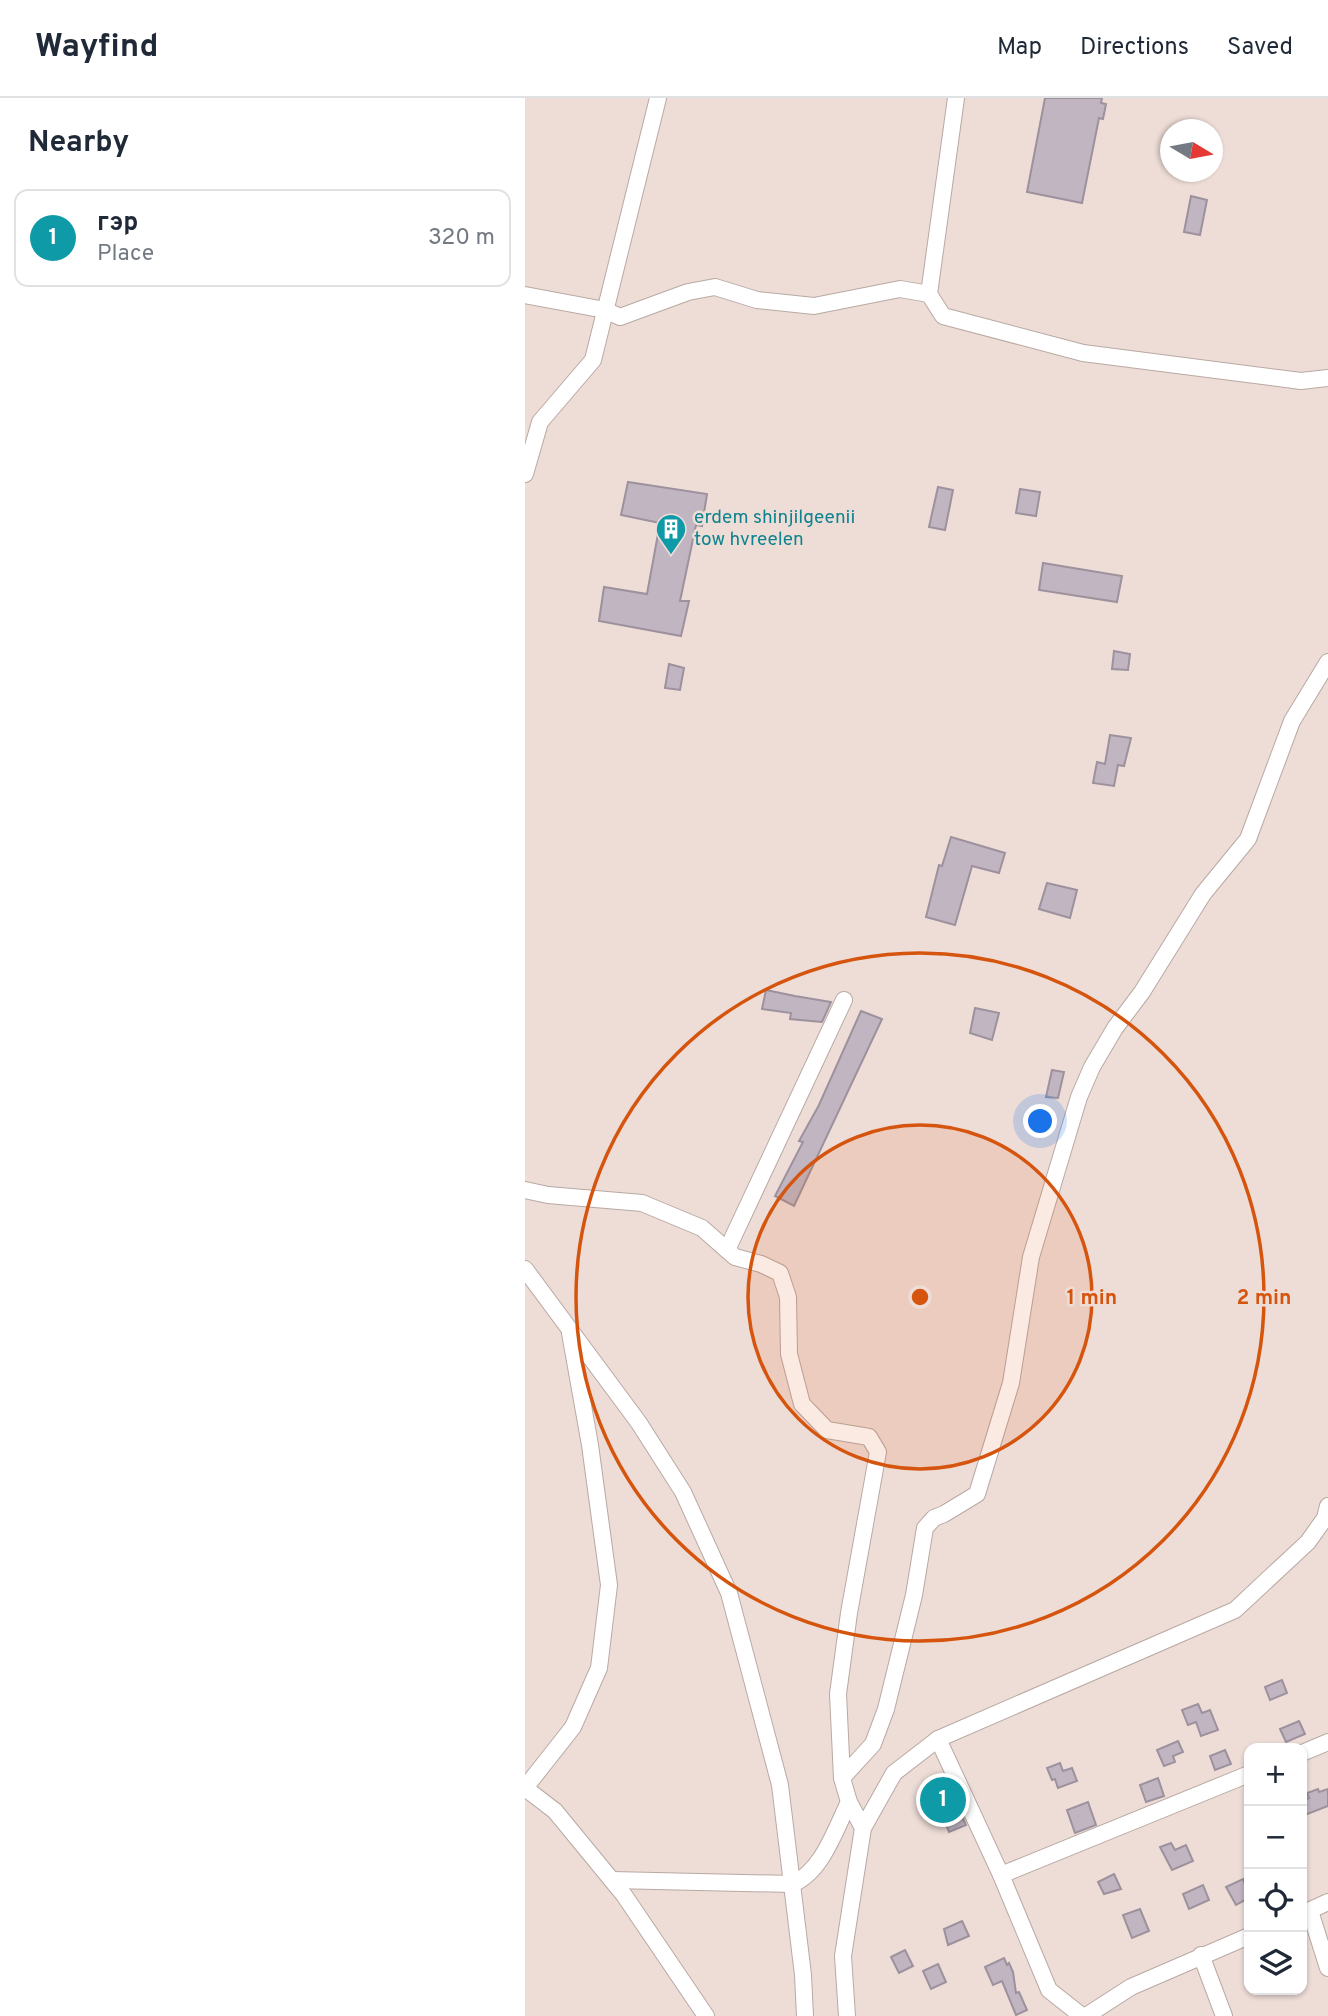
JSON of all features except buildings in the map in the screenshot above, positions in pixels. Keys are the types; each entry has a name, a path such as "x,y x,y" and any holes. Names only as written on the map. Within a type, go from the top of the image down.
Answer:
{"street":[{"path":"526,466 540,422 593,360 658,98"},
{"path":"955,98 929,294 943,316 1083,353 1301,381 1328,378"},
{"path":"525,295 605,310 620,317 688,292 715,287 757,300 814,306 900,289 929,294"},
{"path":"842,1778 873,1744 886,1709 914,1595 925,1528 934,1518 977,1494 1011,1383 1031,1257 1084,1087 1115,1028 1142,992 1203,894 1248,839 1291,720 1328,662"},
{"path":"727,1250 844,1000"},
{"path":"525,1190 548,1195 642,1203 702,1228 735,1257 761,1264 780,1273 788,1297 789,1354 802,1404 827,1430 869,1437 878,1452 838,1694 842,1778 849,1802 863,1828"},
{"path":"525,1269 639,1423 683,1492 725,1583 780,1785 803,1975 805,2016"},
{"path":"569,1327 590,1445 609,1585 599,1668 573,1727 525,1788 555,1811 612,1880 706,2016"},
{"path":"847,2016 843,1956 863,1828 894,1773 938,1739 1235,1610 1308,1542 1327,1515"},
{"path":"938,1739 1001,1875 1049,1990 1084,2016 1131,1987 1244,1938"},
{"path":"1307,1751 1328,1742"},
{"path":"1001,1875 1244,1776"},
{"path":"612,1880 792,1884 805,1879 817,1865 849,1802"},
{"path":"1307,1912 1328,1902"},
{"path":"1307,1916 1328,1968"},
{"path":"1201,1955 1224,2016"}],"place":[{"name":"erdem shinjilgeenii tow hvreelen","path":"671,556"},
{"name":"гэр","path":"943,1800"}]}
